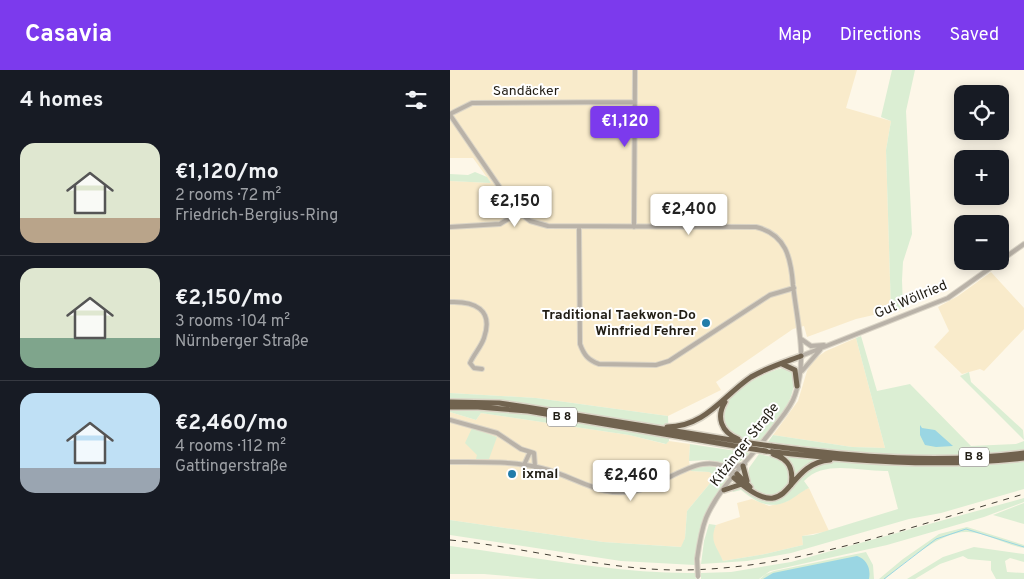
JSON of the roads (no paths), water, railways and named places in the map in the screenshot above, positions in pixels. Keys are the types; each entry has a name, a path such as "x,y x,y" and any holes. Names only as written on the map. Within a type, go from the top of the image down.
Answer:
{"highway":[{"path":"654,428 671,427 694,422 751,378 801,356"},
{"path":"781,364 795,370 798,386"},
{"path":"726,399 721,411 722,426 730,435 749,446"},
{"name":"B 8","path":"450,402 499,403 654,428 766,451 843,460 946,463 1024,458"},
{"name":"B 8","path":"450,407 528,411 749,446 770,446 854,455 964,458 1024,453"},
{"path":"766,451 784,458 790,466 792,472 790,487"},
{"path":"736,476 756,493 768,499 775,498 790,487 800,474 811,465 825,461 843,460"},
{"path":"744,465 745,484"},
{"path":"724,490 745,484"}],"street":[{"path":"634,226 635,70"},
{"name":"Sandäcker","path":"450,115 472,103 635,102"},
{"path":"450,115 518,213 500,224 450,227"},
{"name":"Kitzinger Straße","path":"518,213 538,224 579,227 747,226 770,231 779,238 789,254 800,338 801,356 798,386 787,410 724,490 706,517 697,559 698,578"},
{"path":"579,227 580,344 583,353 590,360 599,364 656,365 669,361 770,295 794,288"},
{"name":"Gut Wöllried","path":"833,344 948,298 1024,244"},
{"path":"450,302 473,303 478,306 485,316 484,339 470,363 474,368 482,369"},
{"path":"800,338 811,346 833,344"},
{"path":"801,356 833,344"},
{"path":"800,373 810,359 822,348"},
{"path":"450,420 497,433 521,449 532,452"},
{"path":"524,465 532,452"},
{"path":"532,452 535,467"},
{"path":"450,462 491,462 535,467 553,472 589,488 611,493 624,493 645,489 696,465 720,465 729,468 744,465"},
{"path":"720,465 736,476"},
{"path":"729,468 736,476"}],"water":[{"path":"920,425 922,428 935,430 953,446 936,447 925,445 920,435"},
{"path":"857,556 868,565 869,579 763,579 773,573"}],"waterway":[{"path":"884,579 936,539 966,529 1024,547"}],"railway":[{"path":"450,540 618,566 675,570 719,568 807,555 895,532 1024,494"}],"place":[{"name":"Traditional Taekwon-Do Winfried Fehrer","path":"706,323"},
{"name":"ixmal","path":"512,474"}]}
